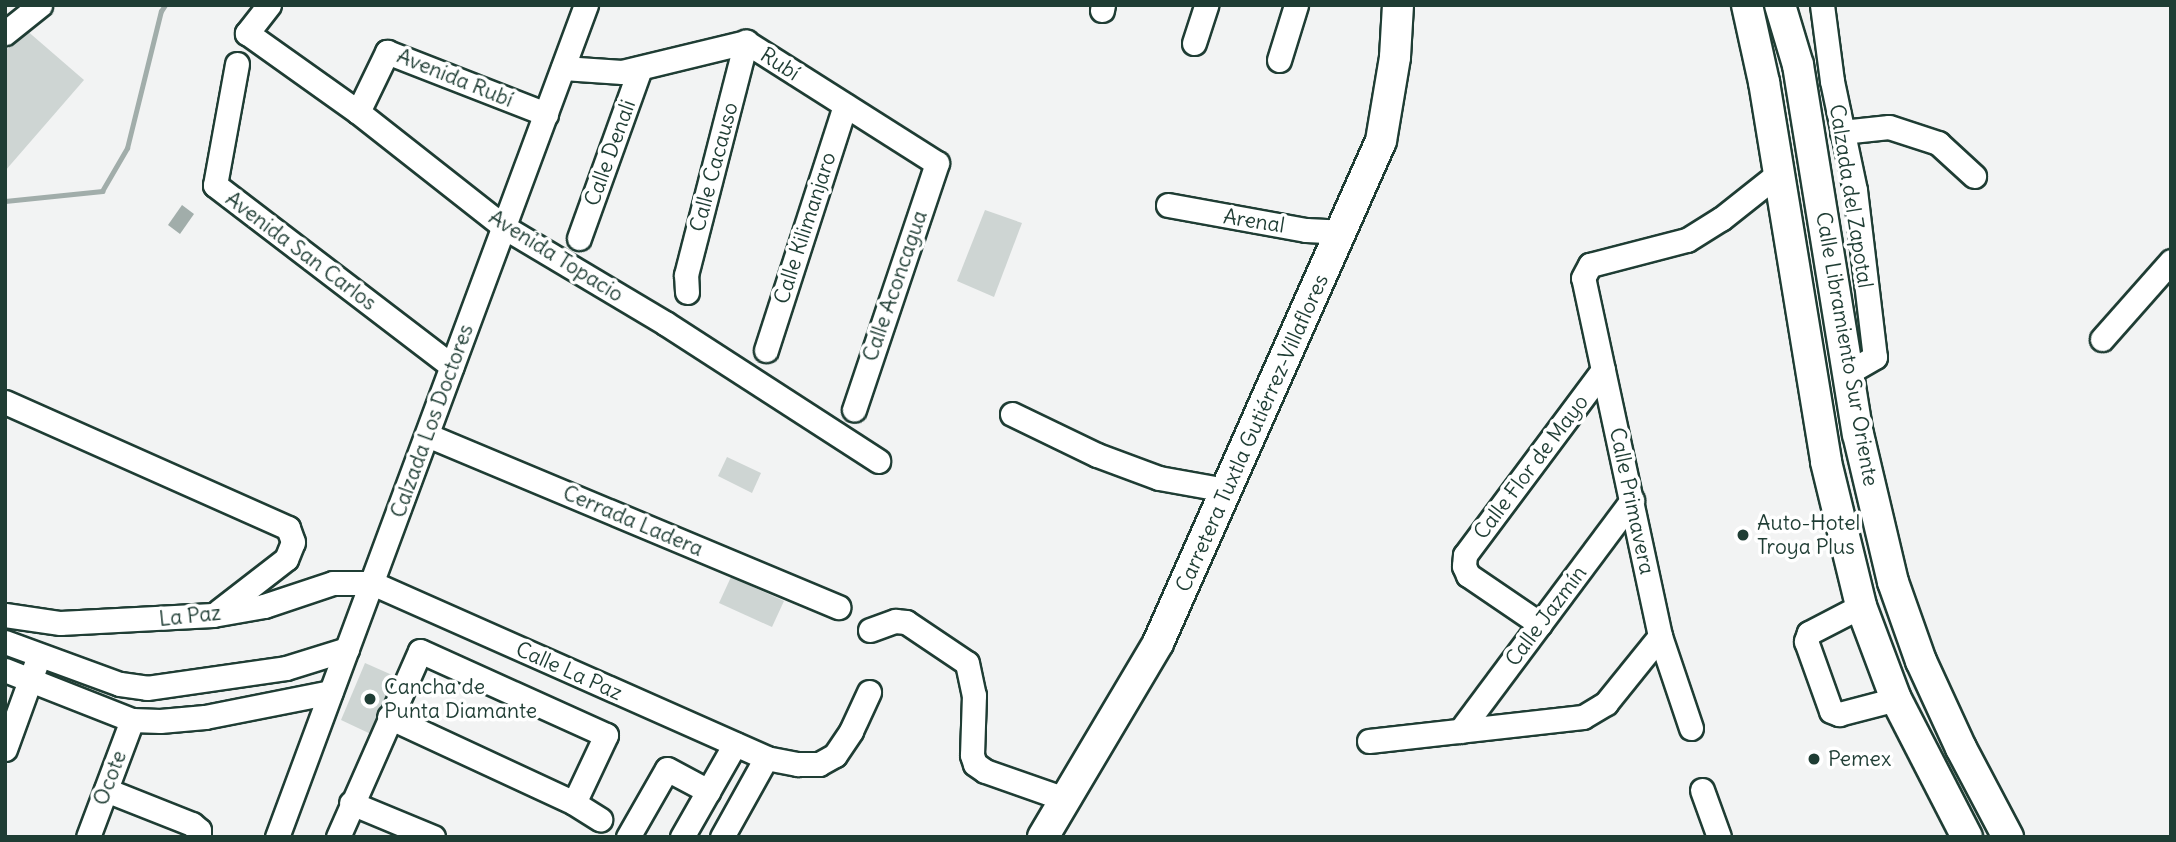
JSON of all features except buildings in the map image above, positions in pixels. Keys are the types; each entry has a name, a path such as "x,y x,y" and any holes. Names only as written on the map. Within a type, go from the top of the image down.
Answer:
{"main road":[{"name":"Carretera Tuxtla Gutiérrez-Villaflores","path":"1043,837 1158,643 1381,141 1395,57 1398,5"},
{"name":"Calle Libramiento Sur Oriente","path":"1747,5 1764,82 1826,462 1861,606 1896,699 1968,837"},
{"name":"Calle Libramiento Sur Oriente","path":"1780,5 1797,65 1858,434 1893,582 1920,661 1961,748 2008,837"}],"street":[{"name":"Avenida Topacio","path":"269,5 247,33 358,112 504,226 665,323 878,461"},
{"path":"1194,43 1206,5"},
{"path":"1279,60 1296,5"},
{"path":"1736,5 1764,82"},
{"path":"1788,5 1797,65"},
{"name":"Calzada del Zapotal","path":"1822,5 1842,132 1855,190 1875,357 1849,372"},
{"name":"Calzada Los Doctores","path":"277,837 563,68 578,8"},
{"path":"5,33 23,10"},
{"name":"Rubí","path":"563,68 608,73 640,69 746,42 937,163"},
{"name":"Calle Cacauso","path":"687,292 686,275 746,42"},
{"name":"Avenida Rubí","path":"358,112 387,51 546,114"},
{"name":"Avenida San Carlos","path":"237,64 215,186 452,366"},
{"name":"Calle Denali","path":"579,237 640,69"},
{"name":"Calle Kilimanjaro","path":"766,350 845,105"},
{"path":"1842,132 1889,127 1938,143 1974,176"},
{"name":"Calle Aconcagua","path":"854,410 937,163"},
{"name":"Calle Primavera","path":"1691,728 1660,636 1584,272 1590,265 1687,240 1721,219 1779,173"},
{"name":"Arenal","path":"1168,205 1306,230 1341,232"},
{"path":"2102,339 2171,261"},
{"path":"1840,315 1869,309"},
{"name":"Calle Flor de Mayo","path":"1540,624 1468,575 1464,566 1465,555 1603,370"},
{"path":"5,402 288,528 293,542 286,559 213,615"},
{"path":"1012,414 1037,428 1159,478 1226,490"},
{"name":"Cerrada Ladera","path":"427,435 839,607"},
{"name":"Calle Jazmín","path":"1460,731 1632,500"},
{"name":"La Paz","path":"5,614 60,623 213,615 264,606 333,583 372,583"},
{"name":"Calle La Paz","path":"372,583 766,758 819,764 835,755 851,731 869,692"},
{"path":"1861,606 1809,633 1806,641 1831,711 1839,714 1896,699"},
{"path":"870,630 895,621 906,622 967,663 975,695 972,755 975,764 985,771 1065,799"},
{"path":"1369,741 1583,717 1606,703 1660,636"},
{"path":"5,642 120,684 147,688 286,668 348,649"},
{"path":"338,837 420,651 606,735 574,803"},
{"path":"5,749 39,654"},
{"path":"286,668 288,701"},
{"path":"5,670 132,720 160,721 205,717 331,692"},
{"path":"194,683 205,717"},
{"path":"389,717 574,803 600,820"},
{"name":"Ocote","path":"88,837 132,720"},
{"path":"682,837 735,744"},
{"path":"722,837 766,758"},
{"path":"628,837 667,769 708,791"},
{"path":"106,790 199,833"},
{"path":"1702,790 1719,837"},
{"path":"351,803 433,837"}],"shaded area":[{"path":"25,29 84,80 5,171 5,51"},
{"path":"182,205 194,214 180,234 168,225"},
{"path":"985,210 1022,223 994,297 957,281"},
{"path":"727,457 761,473 752,493 718,476"},
{"path":"731,577 784,601 772,627 719,603"},
{"name":"Cancha de Punta Diamante","path":"365,663 399,678 375,736 341,720"}],"waterway":[{"path":"5,201 102,191 127,148 161,11 165,5"}],"place":[{"name":"Auto-Hotel Troya Plus","path":"1743,535"},
{"name":"Cancha de Punta Diamante","path":"370,699"},
{"name":"Pemex","path":"1814,759"}]}
